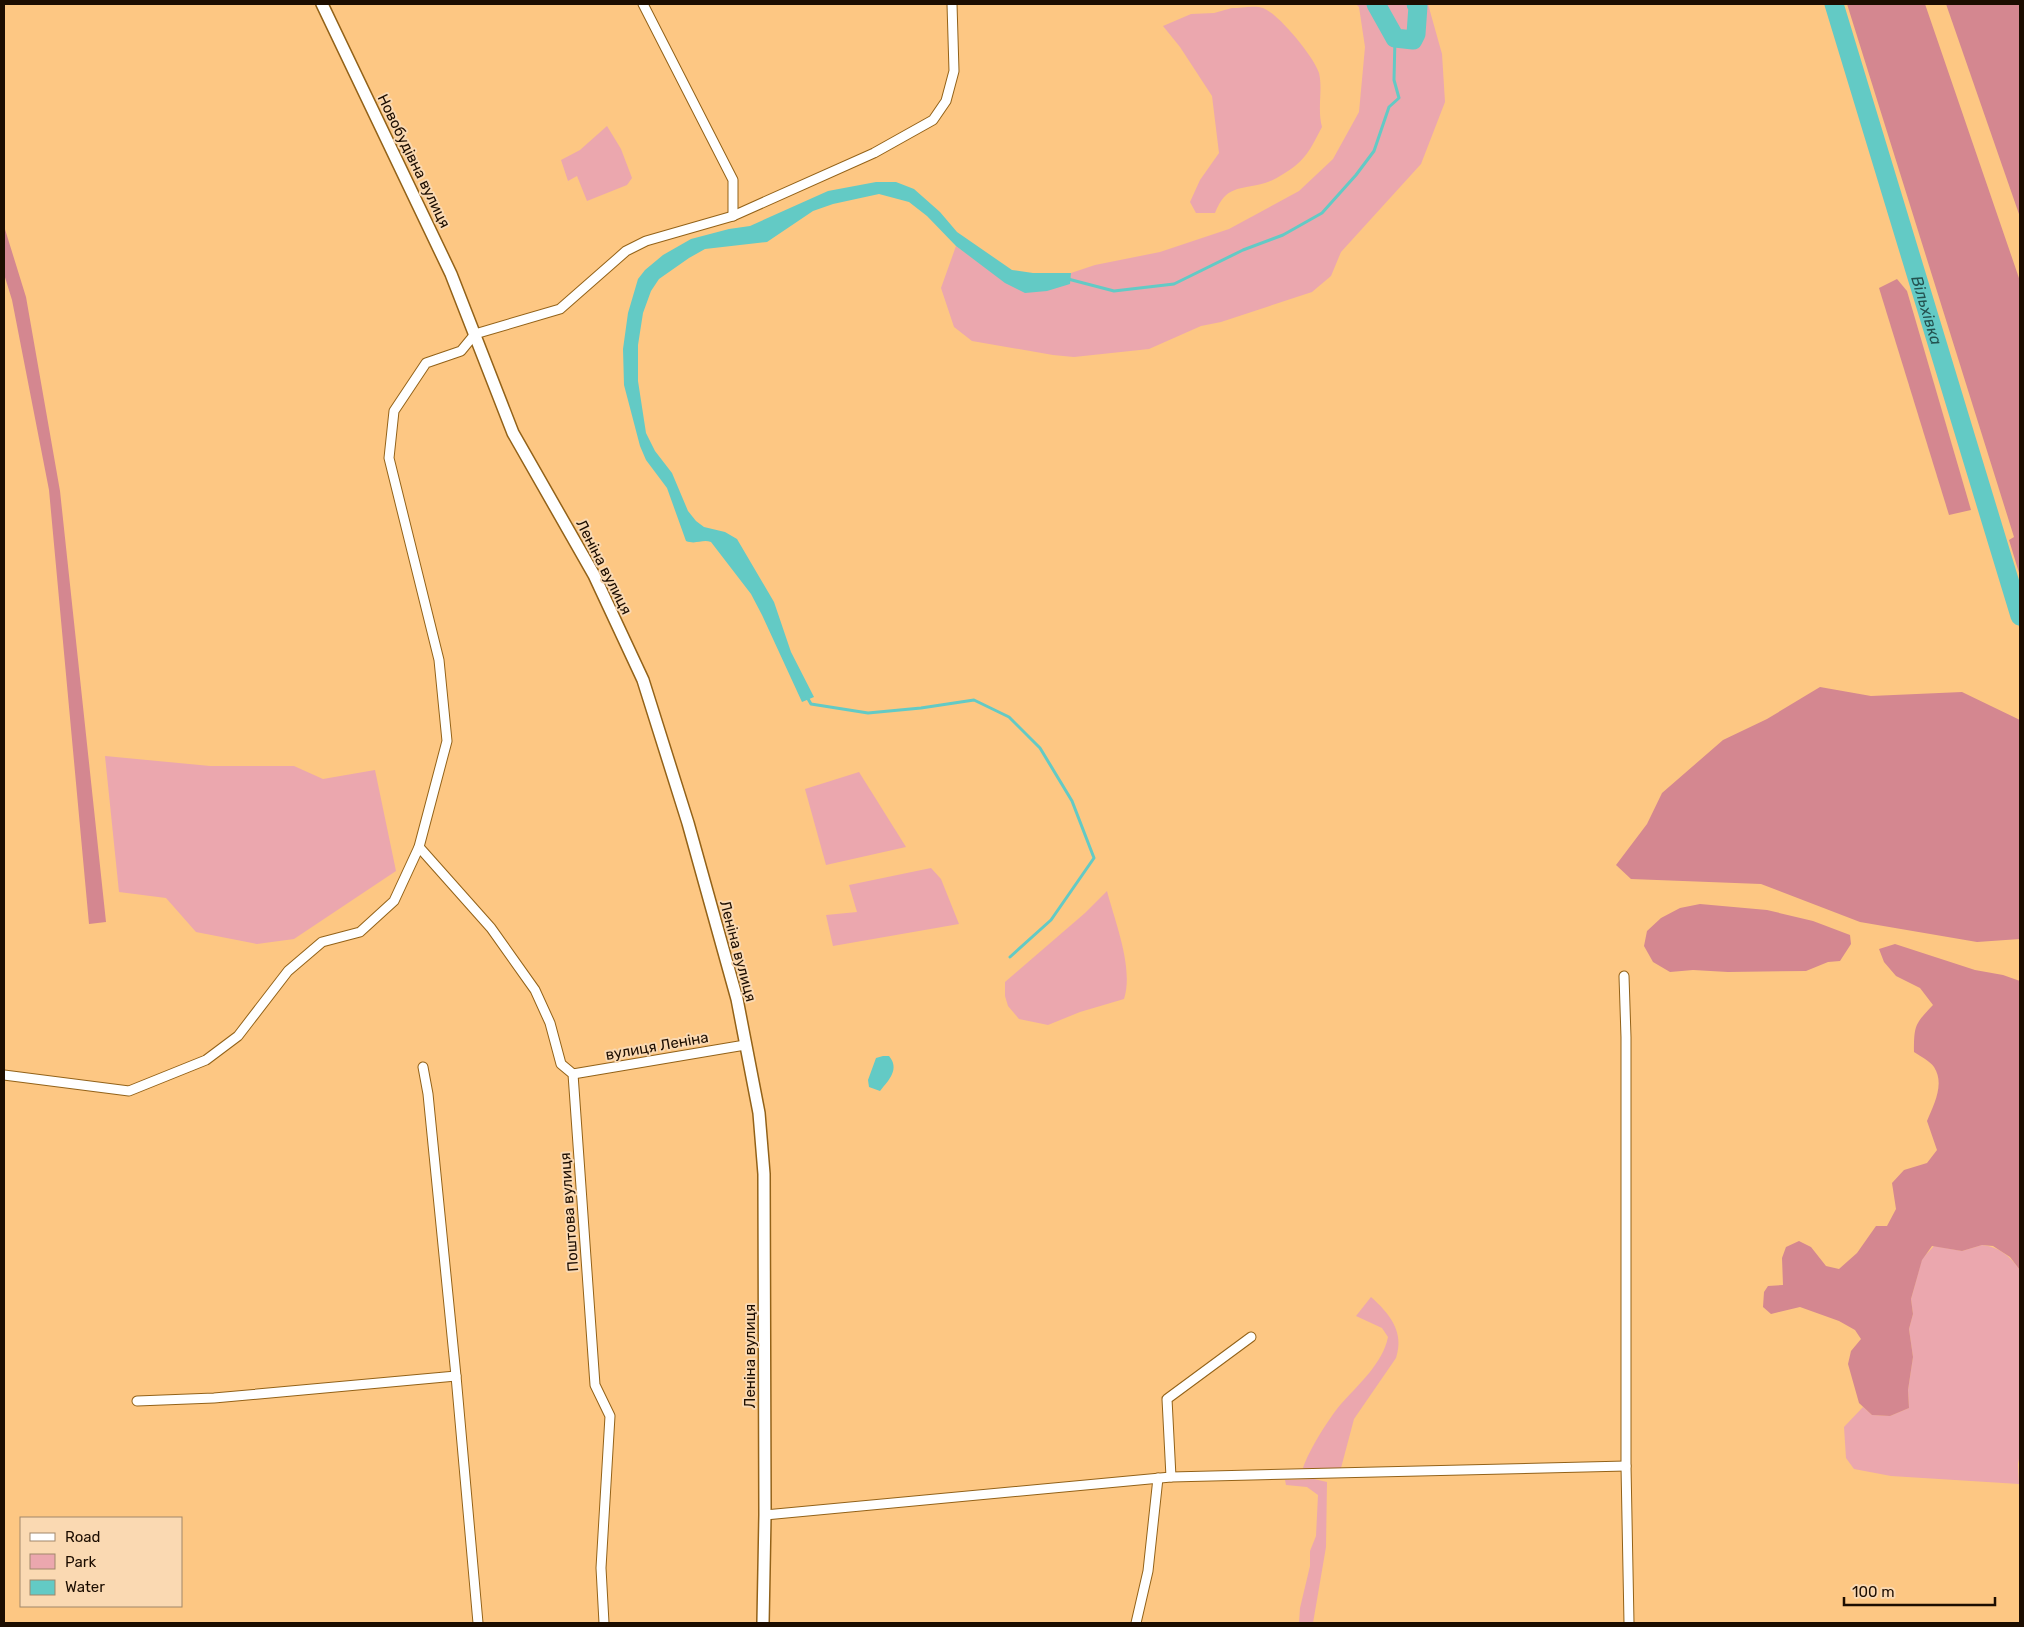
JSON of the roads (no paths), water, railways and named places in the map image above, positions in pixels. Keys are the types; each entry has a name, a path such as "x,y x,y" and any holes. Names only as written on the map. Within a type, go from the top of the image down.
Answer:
{"street":[{"name":"Новобудівна вулиця","path":"322,4 451,274 474,334"},
{"path":"643,4 733,180 732,216"},
{"path":"4,1075 129,1091 206,1060 238,1036 288,971 322,942 360,932 394,900 419,847 447,741 439,660 389,458 394,411 426,363 461,351 474,334 560,309 626,251 646,241 732,216 874,153 933,120 946,101 954,70 952,4"},
{"name":"Леніна вулиця","path":"474,334 513,433 594,575 643,680 688,824 737,999 759,1113 764,1174 765,1515 763,1623"},
{"path":"419,847 491,928 535,990 550,1023 562,1064 573,1074"},
{"path":"1624,976 1626,1037 1626,1466 1629,1623"},
{"name":"вулиця Леніна","path":"573,1074 745,1045"},
{"path":"423,1067 428,1094 456,1376 478,1623"},
{"name":"Поштова вулиця","path":"573,1074 595,1385 610,1416 601,1568 604,1623"},
{"path":"1171,1477 1167,1399 1252,1337"},
{"path":"137,1401 214,1398 456,1376"},
{"path":"765,1515 1171,1477 1626,1466"},
{"path":"1136,1623 1148,1571 1158,1478"}],"water":[{"path":"876,182 896,182 914,189 940,212 957,232 1012,270 1033,273 1071,273 1070,284 1047,291 1025,293 1005,283 956,246 927,216 909,202 879,194 833,204 813,211 767,242 705,249 689,258 659,279 651,291 643,313 638,345 638,381 646,433 655,451 672,473 688,511 704,527 725,532 737,539 774,602 791,652 814,697 802,702 751,594 711,542 686,541 667,488 646,460 640,446 624,385 623,349 628,313 638,279 645,270 663,255 691,239 729,229 750,226 828,191"},
{"path":"2004,549 2020,603 2020,630 1997,551"},
{"path":"889,1056 894,1065 890,1079 880,1091 869,1087 868,1080 876,1058"}],"waterway":[{"name":"Вільхівка","path":"1376,4 1395,38 1413,40 1416,34 1418,6 1416,4"},
{"name":"Вільхівка","path":"1834,4 2020,616"},
{"path":"1068,279 1114,291 1174,284 1243,250 1283,235 1322,213 1356,175 1374,151 1389,107 1399,98 1394,80 1395,38"},
{"path":"807,697 811,704 868,713 974,700 1009,717 1040,748 1072,801 1094,858 1051,920 1010,957"}]}
